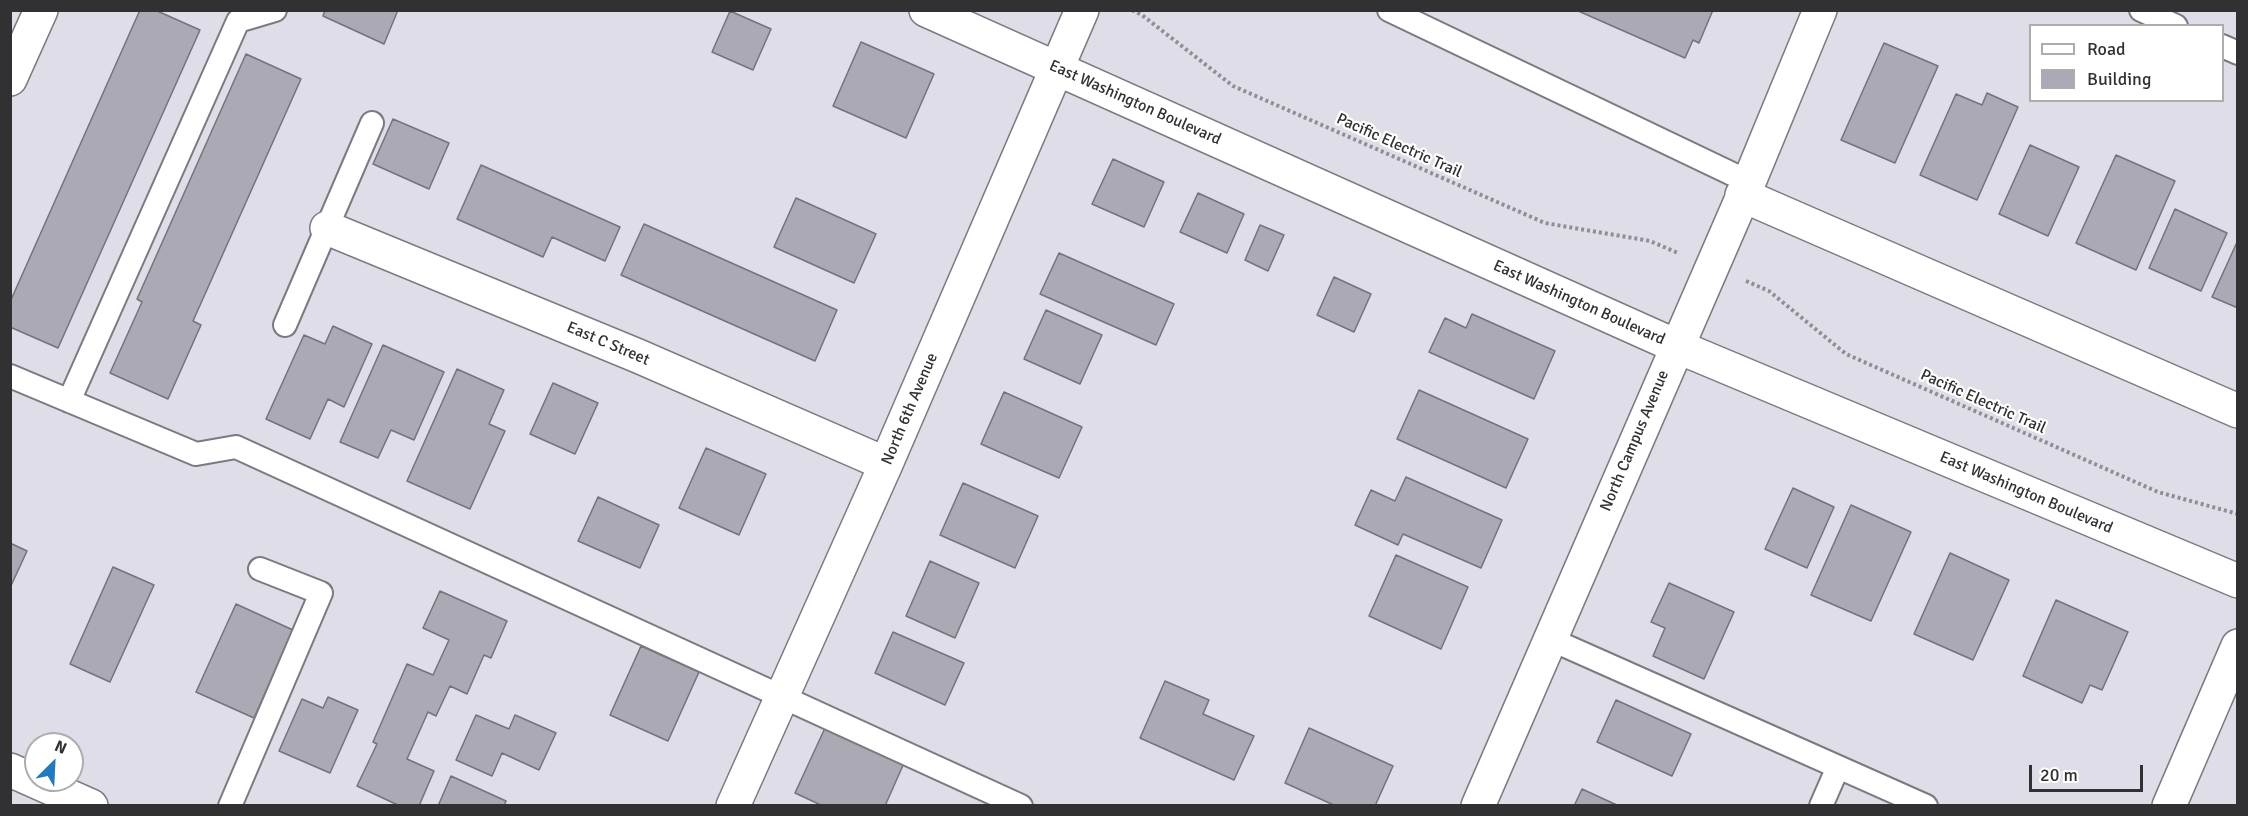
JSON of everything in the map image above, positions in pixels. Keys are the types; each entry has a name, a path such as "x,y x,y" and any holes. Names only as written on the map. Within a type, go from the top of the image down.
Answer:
{"street":[{"path":"10,79 41,10"},
{"name":"East Washington Boulevard","path":"926,10 1676,346 2238,581"},
{"name":"North 6th Avenue","path":"733,806 886,464 1082,10"},
{"name":"North Campus Avenue","path":"1478,806 1746,188 1820,10"},
{"path":"1746,188 2238,411"},
{"name":"East C Street","path":"327,228 638,356 886,464"},
{"path":"2169,806 2238,646"},
{"path":"10,770 91,806"}],"lane":[{"path":"69,401 238,21 275,10"},
{"path":"1389,10 1746,188"},
{"path":"2224,46 2238,52"},
{"path":"285,325 372,123"},
{"path":"10,376 196,454 236,447 1021,806"},
{"path":"230,806 321,593 260,569"},
{"path":"1550,639 1926,806"},
{"path":"1821,806 1838,766"}],"path":[{"name":"Pacific Electric Trail","path":"1132,10 1142,15 1233,86 1545,223 1650,241 1680,253"},
{"name":"Pacific Electric Trail","path":"1737,277 1769,291 1846,354 2158,492 2238,514"}],"building":[{"path":"140,10 155,10 200,30 58,348 10,327 10,302"},
{"path":"325,10 398,10 384,44 323,16"},
{"path":"1576,10 1713,10 1699,43 1693,40 1685,58"},
{"path":"730,11 771,29 753,70 712,52"},
{"path":"861,42 934,74 906,138 833,106"},
{"path":"1884,43 1938,66 1895,163 1841,140"},
{"path":"246,54 301,79 193,321 201,325 168,399 110,373 142,302 137,299"},
{"path":"1987,93 2018,107 1977,200 1920,175 1956,94 1982,105"},
{"path":"393,119 449,143 429,189 373,164"},
{"path":"2030,145 2079,167 2048,236 1999,214"},
{"path":"2116,155 2175,181 2136,270 2076,243"},
{"path":"1113,159 1164,182 1144,227 1092,204"},
{"path":"481,165 620,227 605,261 552,237 543,257 457,219"},
{"path":"1198,193 1244,214 1227,253 1180,232"},
{"path":"796,198 876,234 854,283 774,247"},
{"path":"2175,209 2227,233 2201,291 2149,268"},
{"path":"644,224 837,310 815,361 621,275"},
{"path":"1260,225 1284,235 1268,271 1245,260"},
{"path":"2238,240 2238,308 2212,297"},
{"path":"1059,253 1174,304 1156,345 1040,294"},
{"path":"1334,277 1371,294 1354,332 1317,315"},
{"path":"1046,310 1102,335 1080,384 1024,359"},
{"path":"1472,314 1555,351 1534,399 1429,352 1445,318 1466,328"},
{"path":"333,326 372,344 344,407 328,399 310,439 266,419 304,335 325,344"},
{"path":"383,345 444,372 414,440 391,430 378,458 340,442"},
{"path":"457,369 504,390 489,424 505,431 470,509 407,481"},
{"path":"553,383 598,403 575,454 530,434"},
{"path":"1419,390 1528,439 1506,488 1397,439"},
{"path":"1004,392 1082,427 1059,478 981,444"},
{"path":"706,448 766,474 739,535 679,508"},
{"path":"1406,477 1502,520 1481,568 1403,534 1398,545 1355,525 1371,490 1395,501"},
{"path":"963,483 1038,516 1015,568 940,535"},
{"path":"1793,488 1834,507 1807,568 1765,549"},
{"path":"598,497 659,525 640,568 578,541"},
{"path":"1851,505 1911,532 1871,621 1811,595"},
{"path":"10,543 27,551 10,588"},
{"path":"1950,553 2009,580 1973,660 1914,634"},
{"path":"1396,555 1468,587 1441,649 1369,616"},
{"path":"930,561 979,583 955,638 906,616"},
{"path":"113,567 154,585 110,682 70,664"},
{"path":"1669,583 1734,612 1704,679 1653,656 1665,628 1651,622"},
{"path":"440,591 507,621 491,658 484,655 467,694 450,686 436,716 428,712 407,759 434,771 419,806 400,806 357,786 377,744 373,742 407,664 433,675 449,640 423,628"},
{"path":"2056,600 2128,632 2102,690 2090,685 2082,703 2023,676"},
{"path":"236,604 293,630 254,718 196,692"},
{"path":"893,632 964,663 945,705 875,673"},
{"path":"641,646 699,672 668,741 610,715"},
{"path":"1165,681 1209,700 1203,714 1254,736 1234,780 1140,738"},
{"path":"328,697 358,710 330,773 279,751 302,699 323,708"},
{"path":"1616,700 1691,734 1672,776 1597,742"},
{"path":"476,715 509,729 515,715 556,733 539,770 502,753 492,776 456,760"},
{"path":"825,728 904,763 885,806 823,806 795,793"},
{"path":"1309,728 1393,766 1375,806 1336,806 1285,783"},
{"path":"451,776 506,801 504,806 438,806"},
{"path":"1582,789 1619,806 1574,806"}]}
